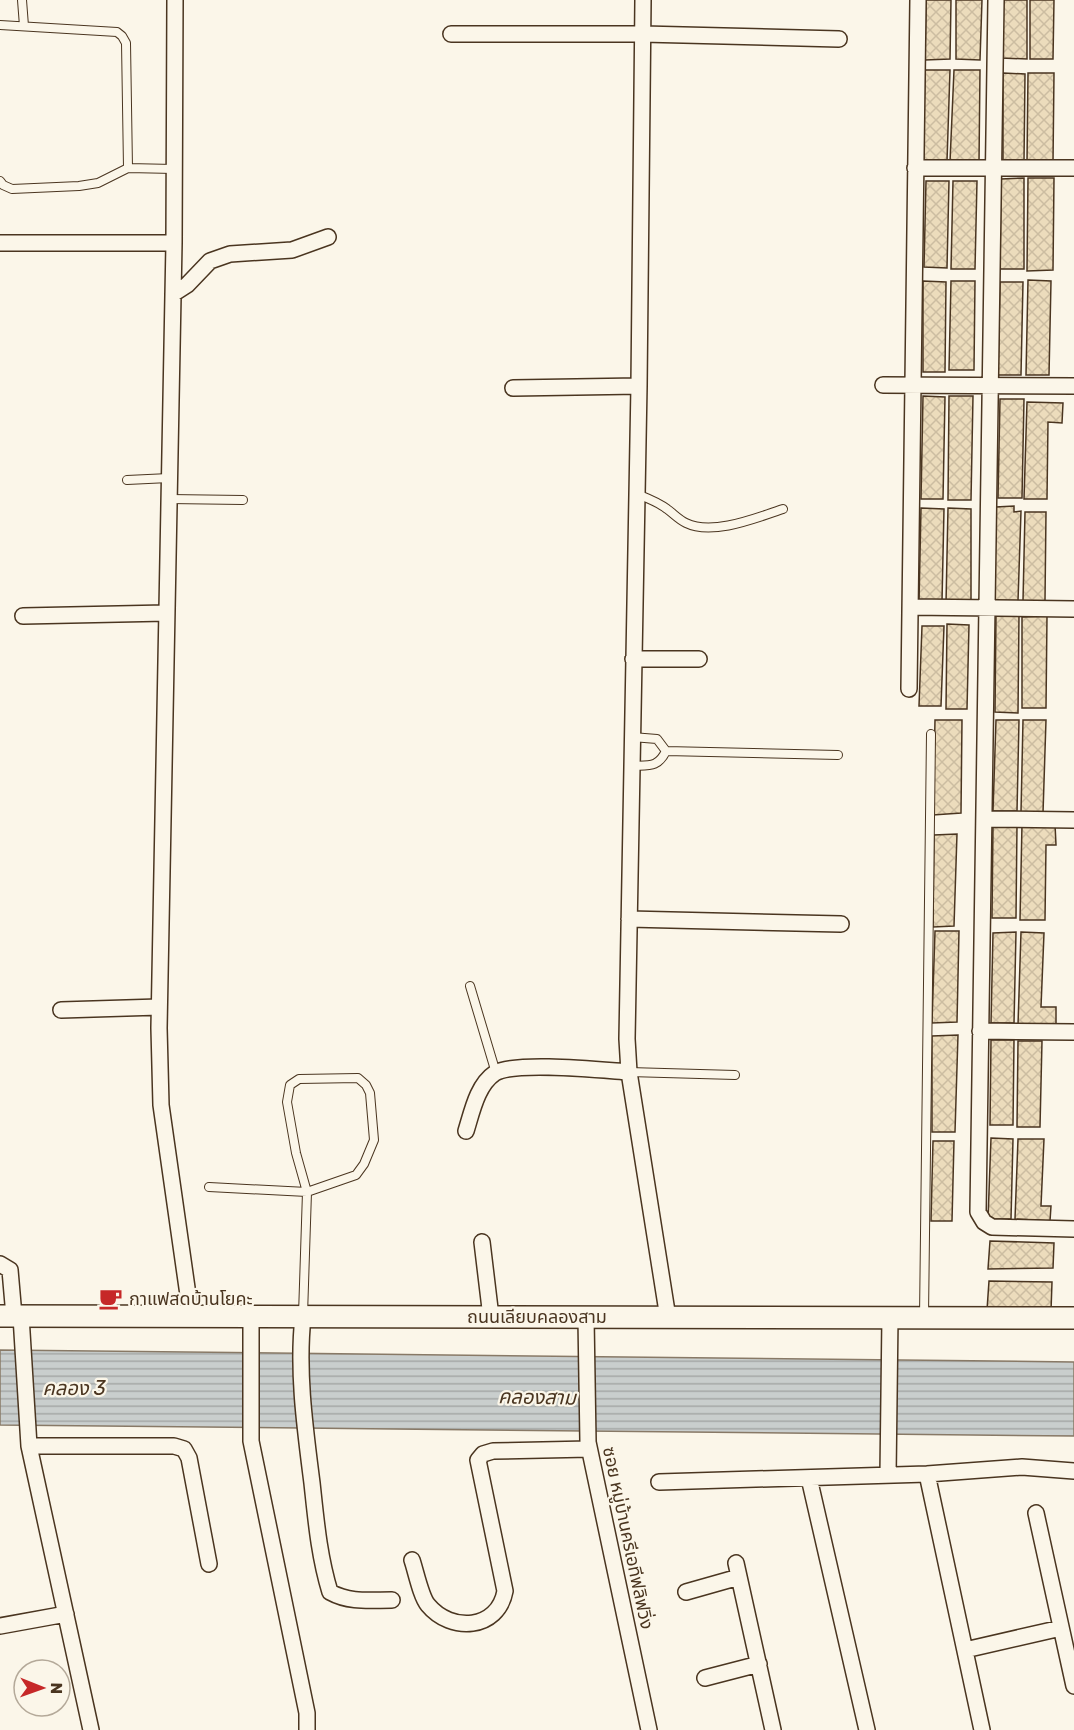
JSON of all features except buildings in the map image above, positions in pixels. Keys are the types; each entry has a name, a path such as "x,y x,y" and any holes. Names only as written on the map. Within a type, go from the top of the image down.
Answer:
{"main road":[{"name":"ถนนเลียบคลองสาม","path":"12,1316 1074,1318"}],"street":[{"path":"175,0 174,243 159,1007 161,1104 190,1316"},
{"path":"643,0 639,386 627,1040 629,1072 668,1318"},
{"path":"909,689 918,0"},
{"path":"996,0 986,819 978,1212 984,1222 992,1227 1074,1229"},
{"path":"451,34 643,34 839,39"},
{"path":"915,168 1074,168"},
{"path":"173,294 187,285 210,261 230,254 291,250 328,237"},
{"path":"0,243 174,243"},
{"path":"883,385 1074,386"},
{"path":"513,388 639,386"},
{"path":"910,608 1074,609"},
{"path":"23,616 166,613"},
{"path":"633,659 699,659"},
{"path":"986,819 1074,820"},
{"path":"629,919 841,924"},
{"path":"61,1010 159,1007"},
{"path":"980,1031 1074,1032"},
{"path":"466,1131 484,1084 496,1073 528,1066 629,1072"},
{"path":"482,1242 491,1317"},
{"path":"0,1264 10,1270 12,1316 22,1347 29,1442 91,1730"},
{"path":"251,1317 251,1441 307,1713 307,1730"},
{"path":"303,1317 300,1345 307,1445 321,1564 330,1592 340,1598 353,1601 392,1600"},
{"name":"ซอย หมู่บ้านครีเอทีฟลิฟวิ่ง","path":"586,1317 588,1446 649,1730"},
{"path":"888,1475 890,1317"},
{"path":"29,1442 174,1446 184,1449 189,1458 209,1564"},
{"path":"412,1560 427,1604 441,1615 459,1624 473,1624 496,1613 503,1603 505,1591 478,1460 483,1454 493,1451 588,1446"},
{"path":"660,1482 927,1474 1022,1467 1074,1471"},
{"path":"927,1474 982,1730"},
{"path":"809,1478 867,1730"},
{"path":"1036,1513 1074,1686"},
{"path":"686,1592 738,1570 773,1730"},
{"path":"0,1626 66,1614"},
{"path":"965,1650 1061,1628"},
{"path":"705,1678 759,1664"}],"lane":[{"path":"22,0 24,26"},
{"path":"0,25 117,32 122,36 126,43 128,168"},
{"path":"0,181 12,189 79,186 98,183 128,168 174,169"},
{"path":"127,480 169,478"},
{"path":"636,493 667,509 677,519 702,528 744,522 783,509"},
{"path":"169,499 243,500"},
{"path":"924,1317 931,734"},
{"path":"632,737 657,739 666,751"},
{"path":"666,751 838,755"},
{"path":"631,766 656,764 666,751"},
{"path":"470,986 496,1073"},
{"path":"629,1072 735,1075"},
{"path":"209,1187 307,1192 356,1175 364,1164 374,1140 370,1093 358,1078 299,1079 290,1085 287,1102 296,1153 307,1192 303,1317"}],"water":[{"name":"คลอง 3","path":"0,1350 1074,1362 1074,1436 0,1425"}],"place":[{"name":"กาแฟสดบ้านโยคะ","path":"111,1299"}],"water label":[{"name":"คลองสาม","path":"537,1397"}]}
